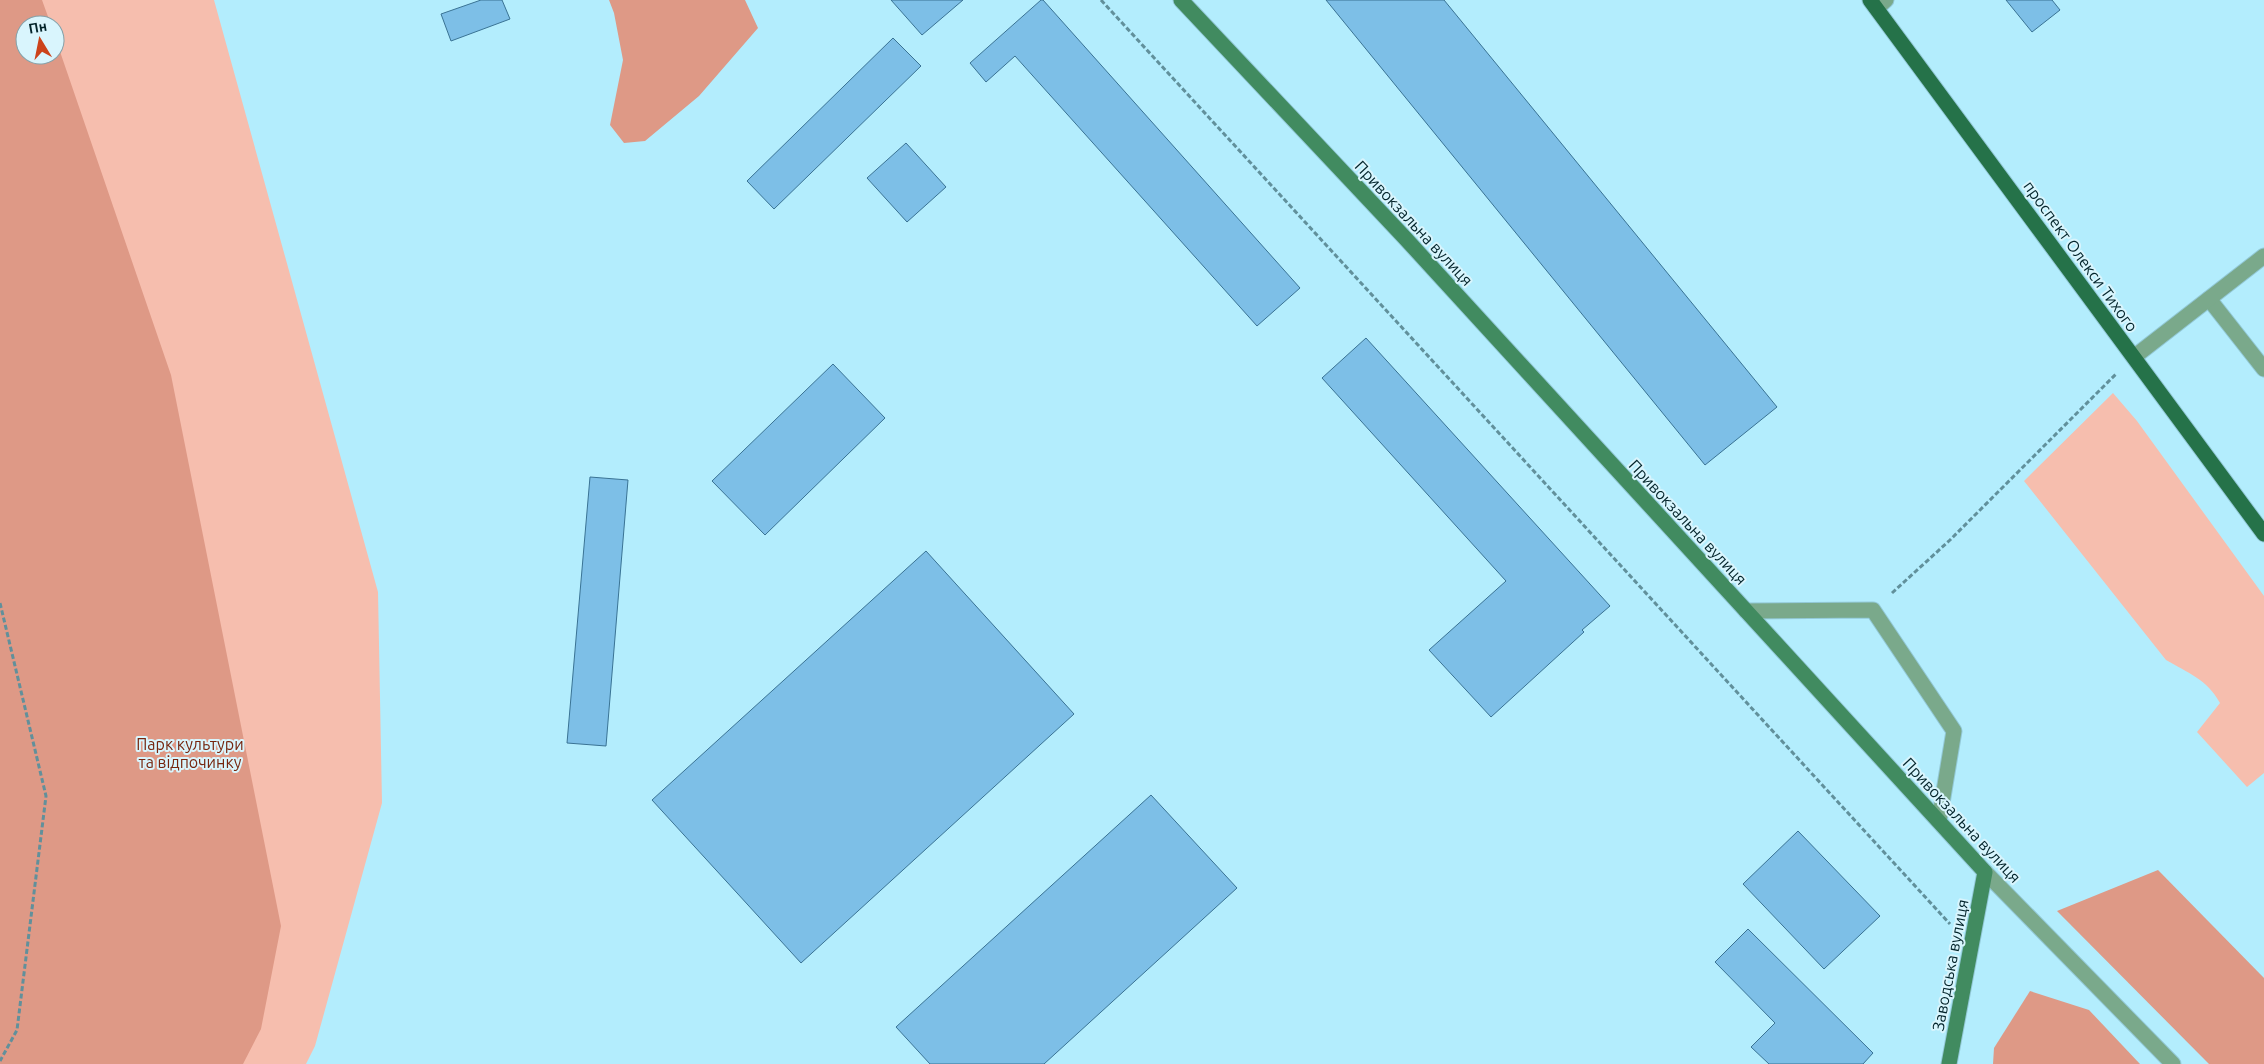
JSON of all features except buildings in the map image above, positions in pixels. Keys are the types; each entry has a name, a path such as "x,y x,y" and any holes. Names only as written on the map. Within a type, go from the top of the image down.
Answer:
{"main road":[{"name":"проспект Олекси Тихого","path":"1877,3 2264,534"}],"street":[{"name":"Привокзальна вулиця","path":"1181,0 1412,246 1985,872 2173,1064"},
{"path":"2134,357 2264,256"},
{"path":"2209,299 2264,369"},
{"path":"1746,611 1873,610 1954,731 1939,821"},
{"name":"Заводська вулиця","path":"1949,1064 1985,872"}],"path":[{"path":"1101,0 1971,947"},
{"path":"1873,610 1950,540 2134,357"},
{"path":"0,603 46,796 17,1030 0,1061"}],"green space":[{"name":"Парк культури та відпочинку","path":"0,0 214,0 378,592 382,803 315,1046 306,1064 0,1064"},
{"path":"0,0 42,0 47,15 15,15 15,65 65,65 171,375 281,926 261,1029 243,1064 0,1064"},
{"path":"609,0 745,0 758,28 699,96 645,141 624,143 610,125 623,60 614,13"},
{"path":"2113,393 2137,421 2264,596 2264,773 2247,787 2197,732 2220,703 2215,695 2196,677 2166,660 2024,481"},
{"path":"2158,870 2264,978 2264,1064 2209,1064 2057,911"},
{"path":"2030,991 2089,1010 2140,1064 1993,1064 1994,1048"}]}
